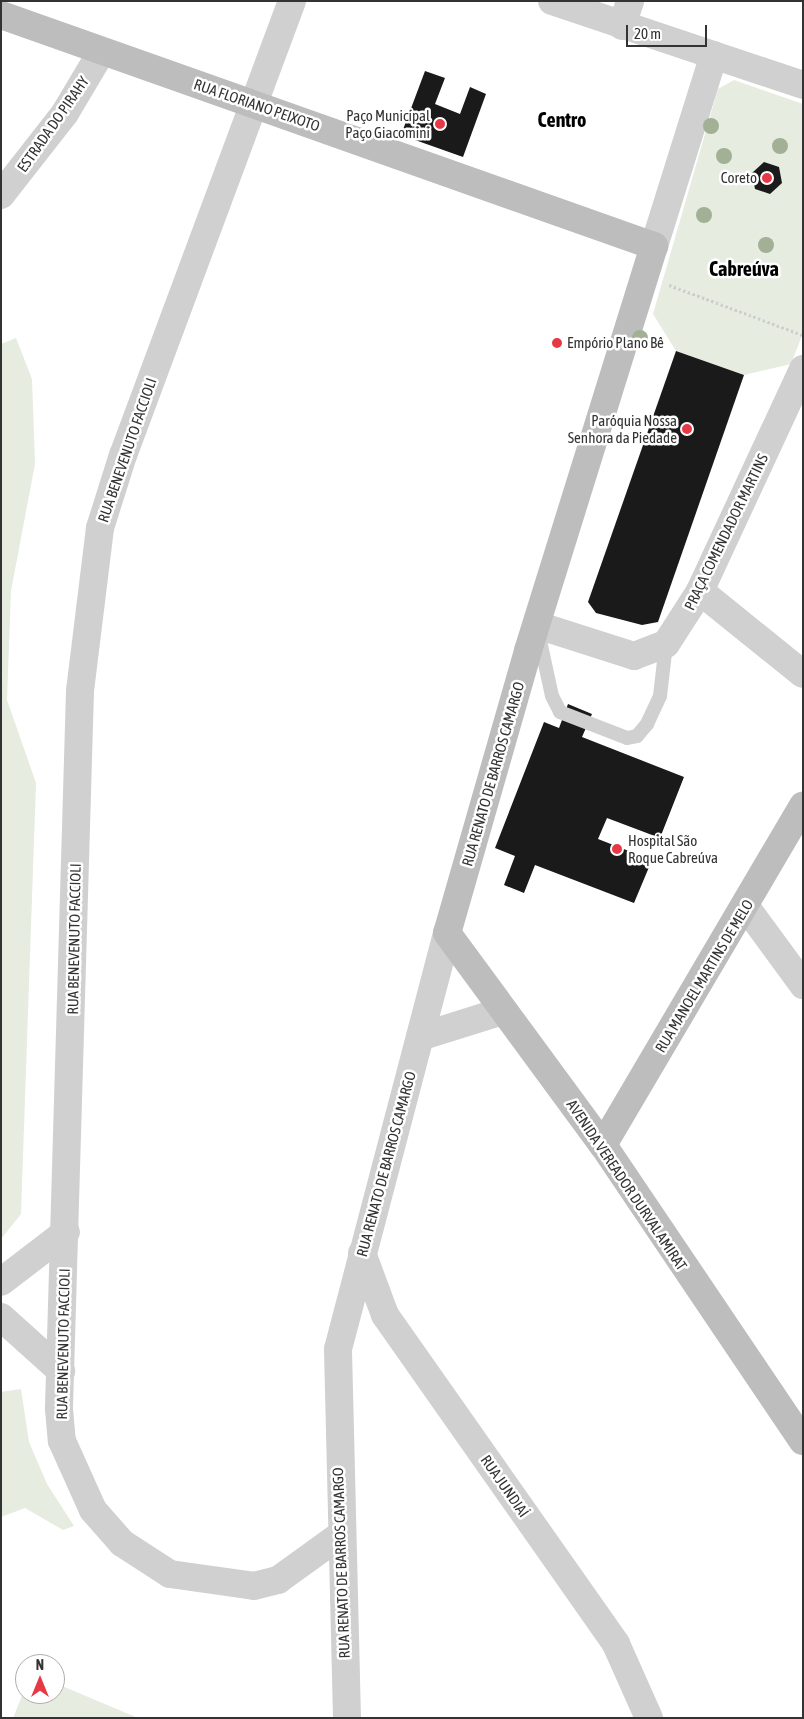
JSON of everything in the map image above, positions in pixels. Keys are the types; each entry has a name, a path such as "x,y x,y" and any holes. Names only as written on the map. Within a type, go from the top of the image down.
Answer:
{"street":[{"name":"RUA BENEVENUTO FACCIOLI","path":"292,1 123,455 100,528 80,691 61,1371 62,1441 76,1476 93,1510 122,1543 147,1562 170,1574 254,1586 278,1580 339,1536"},
{"path":"552,1 626,14 714,55 803,85"},
{"name":"RUA FLORIANO PEIXOTO","path":"1,15 654,246"},
{"name":"ESTRADA DO PIRAHY","path":"1,195 65,113 102,51"},
{"path":"666,644 634,656 537,625 714,55"},
{"name":"PRAÇA COMENDADOR MARTINS","path":"666,644 700,591 798,397 803,369"},
{"path":"700,591 803,674"},
{"name":"RUA RENATO DE BARROS CAMARGO","path":"347,1718 339,1536 338,1349 447,933 537,625"},
{"name":"RUA MANOEL MARTINS DE MELO","path":"603,1145 746,907 803,806"},
{"path":"746,907 803,985"},
{"name":"AVENIDA VEREADOR DURVAL AMIRAT","path":"447,933 603,1145 803,1441"},
{"path":"420,1037 503,1011"},
{"path":"1,1282 66,1232"},
{"name":"RUA JUNDIAÍ","path":"362,1253 385,1314 616,1644 649,1718"},
{"path":"1,1317 61,1371"}],"lane":[{"path":"537,625 552,696 560,712 627,738 637,736 647,724 660,696 666,644"}],"path":[{"path":"645,277 803,335"}],"shaded area":[{"path":"734,80 803,104 803,333 791,364 744,375 676,351 653,314 718,89"},
{"path":"16,338 32,379 35,464 11,591 7,700 36,783 21,1214 1,1239 1,344"},
{"path":"21,1389 29,1442 47,1484 74,1526 63,1530 25,1508 1,1517 1,1392"},
{"path":"65,1687 138,1718 13,1718 19,1704 65,1704"}],"building":[{"name":"Paço Municipal Paço Giacomini","path":"425,71 445,78 435,104 460,114 470,87 486,94 463,157 401,135"},
{"name":"Coreto","path":"764,162 779,167 782,183 770,194 755,189 752,173"},
{"path":"676,351 744,375 658,622 642,625 596,613 588,602"},
{"path":"568,704 592,714 582,737 684,777 660,838 607,818 598,839 652,860 634,903 535,865 524,893 504,885 515,856 495,848 544,722 559,728"}],"place":[{"name":"Paço Municipal Paço Giacomini","path":"440,124"},
{"name":"Coreto","path":"767,178"},
{"name":"Empório Plano Bê","path":"557,343"},
{"name":"Paróquia Nossa Senhora da Piedade","path":"687,429"},
{"name":"Hospital São Roque Cabreúva","path":"617,849"}],"district":[{"name":"Centro","path":"562,119"},
{"name":"Cabreúva","path":"744,268"}]}
